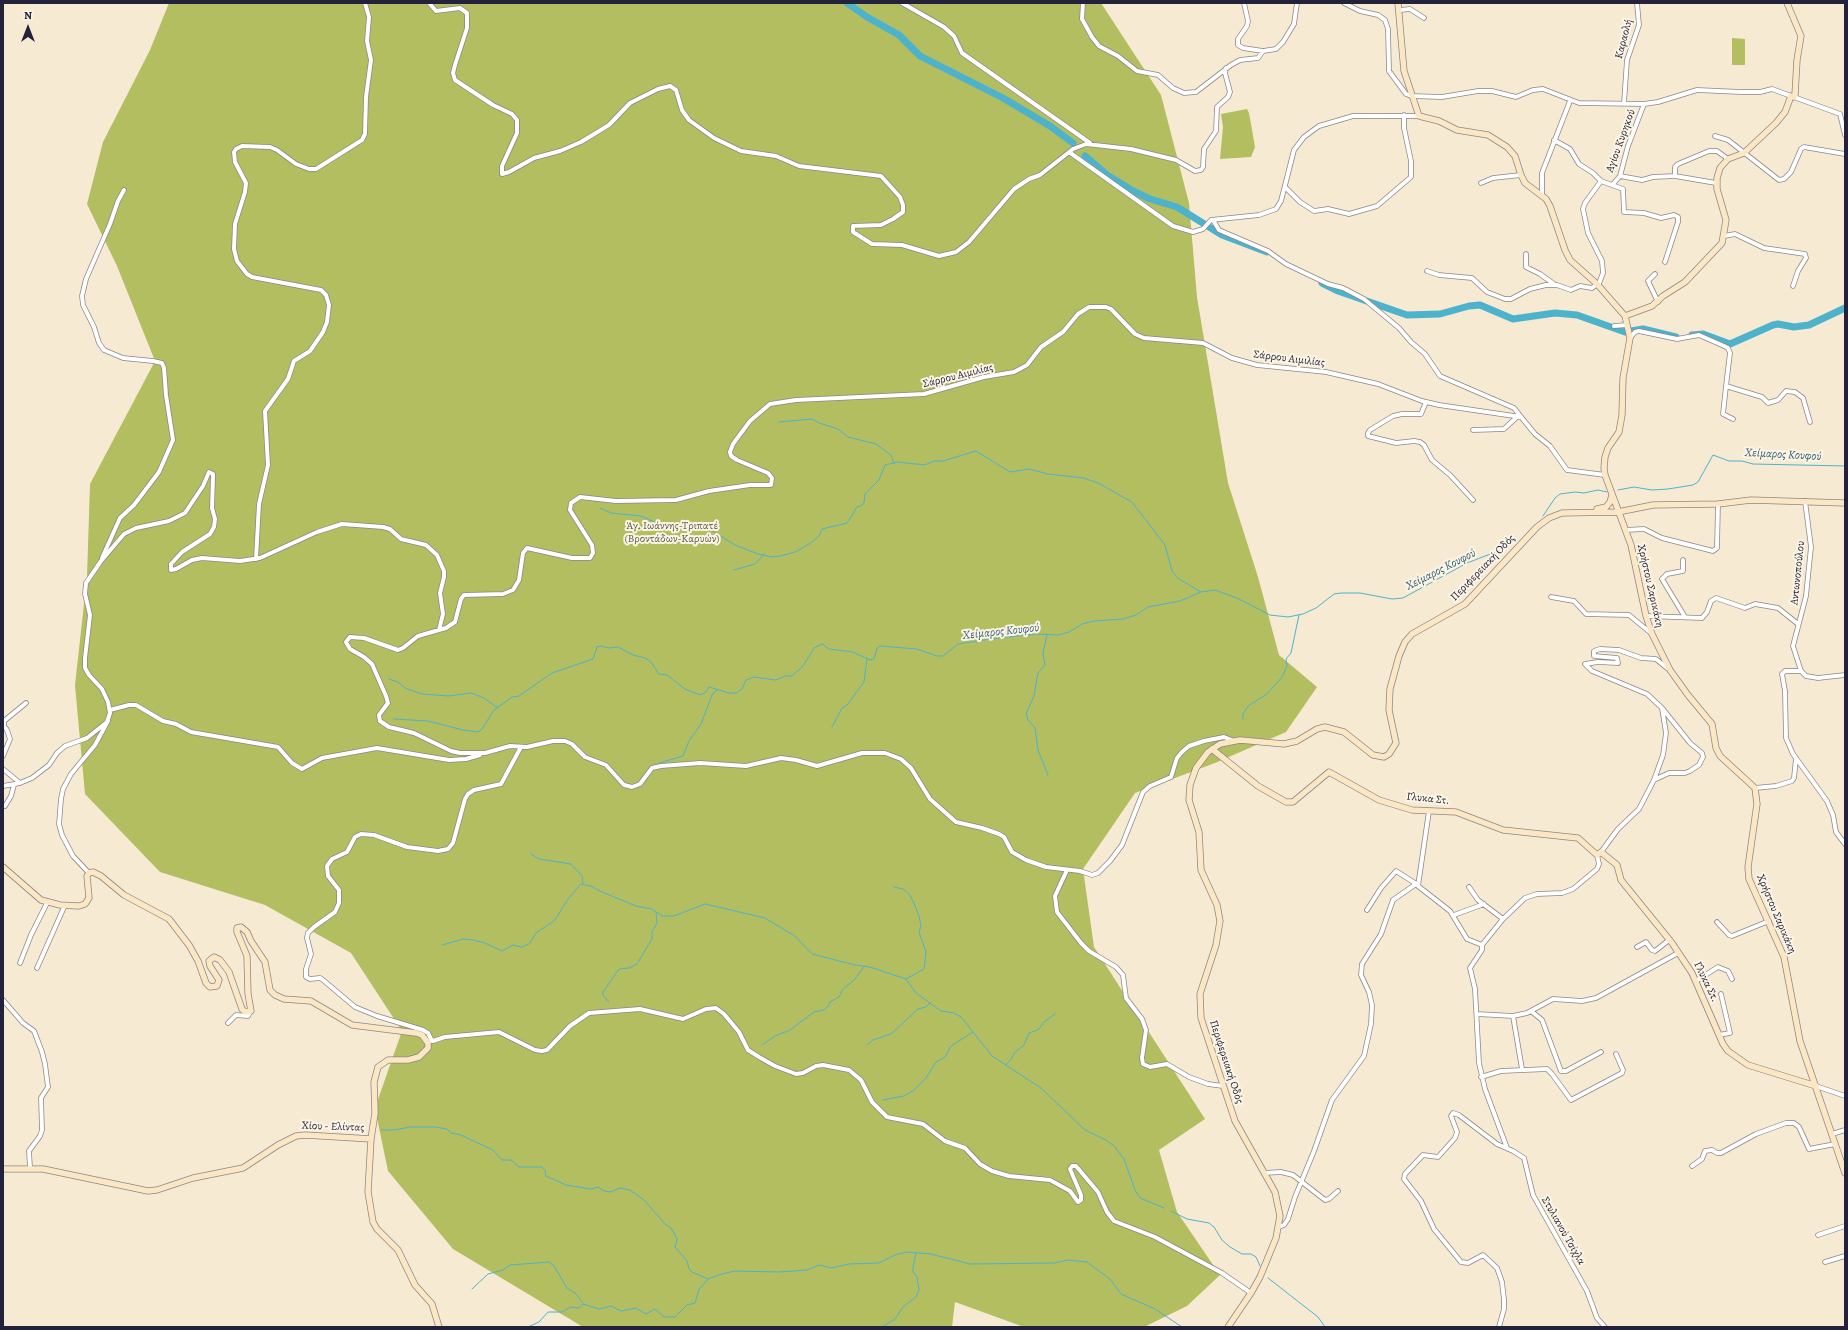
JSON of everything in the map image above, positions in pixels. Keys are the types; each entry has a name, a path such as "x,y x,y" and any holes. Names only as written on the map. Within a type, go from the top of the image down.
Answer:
{"main road":[{"path":"1398,3 1400,10 1404,71 1411,96 1419,116 1439,121 1457,130 1483,134 1497,140 1507,147 1515,156 1521,175 1528,186 1542,196 1550,206 1567,255 1577,267 1598,285 1624,316 1629,331"},
{"path":"1624,316 1658,302 1688,279 1717,249 1724,236 1726,216 1718,197 1716,183 1720,168 1728,159 1744,153 1783,115 1793,96 1801,36 1787,3"},
{"name":"Χρήστου Σαρικάκη","path":"1629,331 1623,378 1624,394 1620,428 1615,440 1608,448 1604,468 1605,475 1631,545 1646,616 1652,634 1670,670 1688,696 1712,724 1716,748 1720,756 1754,788 1756,811 1749,875 1751,884 1784,957 1800,1041 1845,1173"},
{"path":"1597,509 1606,507 1610,502 1612,494"},
{"name":"Περιφερειακή Οδός","path":"1575,512 1597,509 1617,510 1653,505 1718,504 1751,500 1845,502"},
{"name":"Περιφερειακή Οδός","path":"1228,1327 1251,1293 1273,1247 1279,1227 1278,1202 1264,1173 1238,1127 1204,1029 1200,1006 1201,990 1218,939 1219,913 1201,870 1199,832 1188,798 1190,785 1196,768 1212,749 1220,744 1234,741 1284,744 1297,740 1317,729 1331,728 1344,732 1373,754 1384,757 1389,754 1396,744 1388,710 1390,689 1399,656 1408,638 1420,628 1447,616 1465,604 1543,522 1562,513 1635,510 1653,505"},
{"path":"1622,523 1627,513 1635,510"},
{"name":"Γλυκα Στ.","path":"1212,749 1258,786 1286,802 1291,803 1297,799 1328,772 1379,800 1412,810 1456,812 1502,830 1578,838 1615,863 1621,880 1669,940 1696,981 1719,1035 1728,1051 1745,1064 1816,1086"},
{"path":"3,868 36,897 47,903 65,905 79,906 85,904 89,898 86,881 89,873 101,876 124,895 169,919 188,945 198,962 206,983 210,987 217,986 219,980 210,966 209,961 214,957 220,960 229,972 242,1009 245,1012 250,1012 247,956 238,935 237,930 239,928 244,928 265,962 270,990 276,995 288,1000 311,1002 352,1025 416,1033 425,1037 430,1042 426,1052 419,1058 388,1060 378,1067 374,1082 375,1113 371,1139"},
{"name":"Χίου - Ελίντας","path":"3,1169 30,1168 53,1170 148,1191 157,1190 193,1178 243,1168 278,1145 296,1136 324,1135 371,1139 368,1192 373,1222 381,1234 398,1250 415,1285 432,1304 439,1327"}],"street":[{"path":"256,559 259,504 268,465 264,411 288,379 294,361 310,351 323,332 327,322 329,305 326,295 321,290 252,277 247,274 237,261 234,249 235,224 245,192 246,183 235,162 234,152 242,146 270,147 277,150 296,164 309,169 316,169 362,140 365,134 366,97 372,60 367,41 369,17 365,3"},
{"path":"429,3 436,11 460,8 467,13 467,28 454,65 454,76 456,80 493,105 512,114 518,120 517,132 501,169 503,174 529,160 581,142 608,125 630,103 658,89 670,86 678,93 682,110 686,116 707,134 733,147 749,153 776,156 800,166 881,176 900,198 903,205 903,212 893,220 881,225 853,226 852,232 869,243 875,245 902,244 942,256 956,252 969,242 1014,189 1029,179 1040,175 1071,151 1088,144 1132,149 1176,160 1195,171 1201,170 1204,167 1204,149 1216,131 1217,106 1228,97 1230,92 1225,73 1226,68"},
{"path":"902,3 944,27 954,36 962,54 1088,144"},
{"path":"1083,3 1082,15 1086,28 1102,48 1118,56 1137,71 1158,75 1173,88 1184,94 1196,92 1226,68 1238,61 1260,57 1263,51"},
{"path":"1244,3 1248,21 1247,26 1237,41 1238,44 1243,48 1263,51 1276,49 1283,42 1294,24 1297,3"},
{"path":"1344,3 1360,11 1378,15 1385,20 1388,29 1389,71 1406,94 1411,96 1442,97 1478,90 1492,91 1516,97 1533,90 1543,89 1570,101 1586,103 1644,104 1658,102 1696,90 1760,92 1772,89 1845,115"},
{"name":"Καραολή","path":"1624,103 1627,60 1639,25 1637,3"},
{"path":"1400,10 1410,9 1424,18"},
{"path":"1542,196 1541,177 1570,101"},
{"name":"Αγίου Κυρηκού","path":"1613,184 1620,176 1628,146 1644,104"},
{"path":"1840,114 1845,135"},
{"path":"1285,187 1300,202 1314,211 1328,209 1349,214 1377,206 1396,188 1408,180 1411,175 1411,161 1404,128 1404,115"},
{"path":"1071,151 1173,226 1193,232 1200,231 1211,221 1272,212 1279,205 1294,150 1304,137 1316,128 1353,116 1419,116"},
{"path":"1715,136 1728,140 1782,180 1791,172 1801,150 1804,147 1845,154"},
{"path":"1554,140 1570,149 1580,166 1592,172 1601,181 1622,188 1624,192 1624,212 1644,213 1661,218 1675,215 1678,217 1679,220 1665,262"},
{"path":"1674,176 1675,167 1678,164 1709,151 1717,151 1728,159"},
{"path":"1481,183 1493,178 1521,175"},
{"path":"1620,176 1642,180 1653,177 1674,176 1716,183"},
{"path":"1526,254 1526,267 1540,274 1554,284 1571,290 1580,286 1592,288 1598,285 1603,273 1602,261 1588,233 1583,209 1585,203 1601,181"},
{"path":"101,561 120,518 134,505 160,472 173,440 165,389 164,368 162,363 153,360 123,358 104,350 99,343 94,327 83,305 82,296 86,279 124,190"},
{"path":"1211,221 1219,230 1268,251 1286,264 1364,299 1399,328 1411,342 1425,354 1440,376 1514,408 1535,434 1550,446 1568,470 1605,475"},
{"path":"1724,236 1736,234 1764,248 1805,254 1806,258 1798,271 1793,286"},
{"path":"1427,272 1439,275 1472,278 1487,292 1505,299 1514,298 1535,287 1554,284"},
{"path":"1655,274 1648,282 1658,302"},
{"name":"Σάρρου Αιμιλίας","path":"439,630 455,622 461,599 464,595 503,594 513,590 519,580 523,553 526,548 538,549 572,558 586,559 592,556 594,550 592,545 570,510 571,503 577,498 585,497 616,501 676,500 709,491 750,485 771,485 772,481 770,475 734,459 730,452 733,444 750,421 770,404 796,400 924,394 984,377 1014,372 1028,365 1041,347 1063,332 1080,312 1089,307 1111,309 1135,334 1144,338 1203,343 1226,355 1244,362 1271,368 1326,372 1378,384 1426,402 1461,409 1520,416"},
{"path":"1614,326 1629,331 1639,331 1677,339 1702,336 1724,346 1730,353 1724,414 1733,419"},
{"path":"1726,386 1762,397 1768,403 1778,400 1786,391 1795,392 1803,398 1810,422"},
{"path":"1426,402 1420,414 1398,414 1370,430 1368,434 1370,437 1396,443 1414,441 1420,442 1424,445 1432,460 1450,475 1473,500"},
{"path":"1473,430 1504,429 1520,416"},
{"path":"89,873 73,856 62,835 59,824 63,789 71,774 95,745 105,728 110,710 102,689 87,673 85,664 90,615 84,590 89,576 124,534 136,528 169,521 185,513 203,486 209,472 213,474 212,508 215,522 213,529 207,536 182,552 171,563 170,568 174,570 192,560 202,558 233,561 256,559 339,524 352,523 387,528 400,539 424,544 437,555 444,571 444,578 440,593 443,614 439,630 414,638 403,648 398,650 381,642 359,637 350,637 347,639 346,643 350,649 362,655 370,663 386,696 388,704 379,716 382,723 392,728 414,732 451,751 463,754 485,753"},
{"name":"Αντωνοπούλου","path":"1801,671 1793,646 1806,596 1811,547 1805,501"},
{"path":"1625,530 1644,528 1662,538 1713,551 1717,548 1718,504"},
{"path":"1683,560 1684,571 1666,574 1662,579 1685,617"},
{"path":"1551,597 1574,601 1586,614 1629,615 1652,634"},
{"path":"1646,616 1704,617 1711,601 1716,598 1745,608 1756,604 1778,608 1798,624"},
{"path":"1654,780 1669,773 1685,773 1690,771 1699,765 1702,760 1702,753 1690,743 1662,708 1644,692 1592,671 1585,664 1589,662 1618,662 1617,658 1596,657 1593,655 1596,650 1613,650 1642,658 1657,659 1670,670"},
{"path":"1845,675 1810,677 1801,671 1785,671 1782,674 1785,691 1785,734 1789,748 1827,801 1834,815 1836,832 1845,844"},
{"path":"3,756 10,739 4,726 4,721 26,703"},
{"path":"110,710 128,705 136,705 164,721 176,724 191,732 278,747 292,763 302,768 322,758 377,748 454,760 472,758 510,746 521,747 554,741 568,742 585,756 606,765 624,785 632,787 638,786 643,782 652,768 661,766 700,763 746,766 781,758 796,760 817,766 862,753 885,753 901,759 911,768 930,799 956,822 982,828 999,834 1004,837 1012,852 1026,860 1046,867 1094,875 1110,861 1125,839 1143,792 1150,786 1171,777 1177,758 1185,749 1197,743 1222,737 1234,741"},
{"path":"1506,1148 1481,1077 1475,989 1470,967 1482,950 1482,945 1503,919 1529,896 1546,893 1562,893 1573,889 1597,869 1599,864 1599,853 1618,829 1638,810 1654,780 1666,741 1662,708"},
{"path":"3,786 20,783 47,767 62,748 69,743 87,738 108,719"},
{"path":"521,747 501,784 474,790 468,794 465,799 453,843 448,848 438,851 407,847 374,835 362,834 355,837 349,851 332,859 327,866 328,876 339,890 340,903 335,912 308,933 307,938 311,954 306,969 306,977 310,979 320,978 324,980 355,1007 377,1016 425,1031 430,1042 445,1037 499,1032 535,1050 542,1051 547,1050 570,1026 589,1013 640,1009 683,1019 706,1009 716,1008 724,1014 742,1037 748,1050 759,1057 780,1068 796,1074 803,1073 816,1066 823,1065 849,1070 861,1080 872,1102 887,1117 923,1124 945,1142 966,1148 980,1164 992,1171 1009,1176 1050,1180 1070,1190 1078,1202 1081,1200 1081,1195 1070,1169 1072,1166 1076,1166 1098,1192 1107,1212 1114,1220 1155,1237 1222,1274 1251,1293"},
{"path":"1754,788 1776,786 1792,781 1794,778 1796,758"},
{"path":"3,769 20,783"},
{"path":"4,806 11,796 14,785"},
{"path":"1279,1227 1284,1226 1288,1219 1332,1100 1364,1056 1371,1024 1372,1005 1369,992 1361,975 1361,967 1369,951 1381,934 1393,900 1417,885 1429,811"},
{"path":"1067,870 1055,896 1057,912 1081,943 1093,953 1118,969 1124,977 1128,1002 1142,1019 1146,1030 1142,1058 1144,1065 1150,1067 1167,1064 1189,1077 1208,1084 1223,1086"},
{"path":"1368,910 1381,888 1396,871 1417,885 1454,915 1468,940 1482,945"},
{"path":"1469,887 1484,904 1503,919"},
{"path":"20,963 47,903"},
{"path":"1454,915 1484,904"},
{"path":"37,968 65,905"},
{"path":"1717,922 1729,935 1734,936 1769,921"},
{"path":"1637,947 1646,942 1652,950 1655,950 1669,940"},
{"path":"1477,1014 1513,1016 1531,1011 1553,999 1582,1001 1596,998 1678,953"},
{"path":"1696,981 1718,968 1728,972 1732,979"},
{"path":"1719,1035 1730,1034 1721,994"},
{"path":"3,1000 23,1023 34,1031 44,1058 48,1087 41,1098 41,1134 28,1153 30,1168"},
{"path":"1531,1011 1542,1020 1561,1071 1566,1071 1601,1052"},
{"path":"228,1023 236,1015 248,1016 250,1012"},
{"path":"1513,1016 1522,1069"},
{"path":"1481,1077 1499,1072 1522,1069 1549,1070 1571,1100 1623,1072 1616,1054"},
{"path":"1816,1086 1845,1096"},
{"name":"Στυλιανού Τσίχλα","path":"1498,1327 1504,1309 1504,1300 1502,1282 1497,1268 1483,1254 1468,1263 1461,1262 1434,1229 1422,1201 1405,1182 1405,1174 1423,1155 1433,1158 1439,1156 1455,1138 1457,1132 1451,1118 1453,1113 1459,1115 1497,1144 1520,1155 1525,1160 1533,1195 1587,1291 1597,1318 1605,1327"},
{"path":"1692,1166 1702,1159 1704,1153 1709,1150 1721,1153 1756,1134 1788,1123 1794,1123 1799,1127 1809,1149 1835,1144"},
{"path":"1832,1134 1845,1130"},
{"path":"1264,1173 1287,1173 1302,1182 1324,1200 1331,1198 1338,1190"},
{"path":"1818,1235 1845,1226"},
{"path":"1825,1262 1845,1256"}],"green space":[{"name":"Άγ. Ιωάννης-Τριπατέ (Βροντάδων-Καρυών)","path":"169,3 1101,3 1161,95 1189,203 1197,297 1228,483 1258,577 1279,655 1317,687 1286,732 1215,763 1135,793 1083,869 1094,947 1205,1119 1159,1150 1177,1212 1220,1275 1187,1306 1144,1327 1024,1327 955,1302 952,1327 583,1327 453,1249 388,1171 375,1108 402,1031 351,953 265,905 160,872 85,794 75,685 87,577 90,484 155,361 117,266 87,204 103,142 150,50"},
{"path":"1732,38 1745,39 1745,65 1732,65"},
{"path":"1247,109 1255,147 1251,157 1220,159 1223,127 1221,114"}],"waterway":[{"path":"847,3 867,17 899,35 920,56 1003,98 1050,126 1073,143"},
{"path":"1085,156 1107,175 1133,191 1150,199 1177,207 1222,235 1267,252"},
{"path":"1322,283 1338,291 1407,315 1440,314 1469,306 1480,305 1513,319 1555,313 1577,315 1625,332 1643,329 1676,337"},
{"path":"1692,335 1703,334 1730,344 1773,325 1778,324 1794,327 1809,325 1845,308"},
{"path":"779,422 812,419 819,423 838,429 848,437 876,444 891,455 894,463"},
{"path":"600,508 611,513 641,516 666,527 706,527 735,545 758,554 772,557 780,556 795,552 809,544 819,536 822,529 847,523 857,507 864,503 865,494 879,480 885,465 898,462 925,465 934,461 943,461 976,451 1010,472 1029,469 1048,474 1084,478 1098,483 1132,502 1165,545 1172,571 1179,579 1201,592"},
{"name":"Χείμαρος Κουφού","path":"1618,490 1634,487 1652,490 1668,489 1693,485 1698,482 1713,455 1729,461 1742,461 1753,464 1845,466"},
{"name":"Χείμαρος Κουφού","path":"1543,516 1555,498 1560,494 1575,492 1584,493 1598,490 1607,492"},
{"name":"Χείμαρος Κουφού","path":"394,719 428,721 463,730 478,732 482,729 494,710 512,697 519,696 552,673 593,659 597,647 601,646 609,648 618,647 633,655 645,658 651,662 659,674 667,675 685,689 695,693 701,695 706,692 709,687 729,693 736,693 742,689 746,680 754,677 776,680 785,676 792,676 803,666 814,648 822,644 829,649 853,652 870,660 874,659 877,648 880,646 917,649 937,656 943,656 958,644 1037,634 1058,635 1069,632 1082,624 1094,621 1123,619 1136,615 1148,607 1180,601 1201,592 1215,590 1237,598 1270,615 1288,617 1303,614 1316,608 1334,594 1360,593 1392,599 1403,598 1467,563 1506,548"},
{"path":"734,570 755,564 764,554"},
{"path":"1243,719 1243,714 1248,706 1267,694 1282,677 1287,666 1286,659 1291,653 1299,615"},
{"path":"1047,635 1043,653 1045,665 1038,673 1034,696 1026,714 1028,720 1035,728 1038,750 1048,775"},
{"path":"832,727 842,708 847,705 864,682 867,659"},
{"path":"389,679 398,682 405,688 422,694 448,696 471,693 484,698 498,708"},
{"path":"659,763 683,756 689,741 701,724 712,695 717,690"},
{"path":"531,854 539,859 571,864 582,876 583,884"},
{"path":"442,945 463,939 485,943 502,951 513,945 522,947 529,944 536,933 555,920 568,899 581,884 591,886 636,906 652,909 662,916 674,916 705,904 765,918 795,936 812,954 855,965 870,967 906,979 916,993 941,1011 954,1013 961,1017 992,1056 1041,1088 1085,1130 1106,1140 1114,1146 1124,1159 1135,1190 1140,1198 1164,1208"},
{"path":"894,887 903,889 909,894 913,901 919,916 921,926 919,932 926,952 924,969 906,979"},
{"path":"609,1002 603,995 603,992 619,969 629,968 637,964 652,939 652,932 657,923 656,913"},
{"path":"762,1045 775,1036 790,1030 814,1012 824,1010 830,1002 839,997 843,989 854,980 864,967"},
{"path":"867,1045 873,1040 891,1034 918,1009 926,1007 930,1003"},
{"path":"1006,1065 1014,1053 1024,1045 1029,1033 1038,1030 1044,1022 1055,1014"},
{"path":"883,1100 904,1096 913,1091 926,1078 936,1062 945,1057 951,1046 973,1032"},
{"path":"381,1130 394,1130 410,1127 435,1127 447,1129 451,1133 461,1135 493,1150 502,1160 511,1160 519,1167 542,1167 545,1170 546,1176 566,1185 591,1189 598,1187 604,1191 611,1192 620,1188 630,1190 644,1200 665,1224 671,1228 677,1239 675,1247 687,1261 689,1269 692,1272 708,1279"},
{"path":"1171,1211 1187,1219 1209,1223 1214,1227 1222,1240 1230,1247 1242,1254 1251,1254 1256,1257 1260,1266"},
{"path":"528,1327 539,1322 548,1312 562,1312 571,1307 579,1308 583,1304 599,1309 611,1306 621,1311 636,1308 646,1314 655,1309 664,1317 675,1317 687,1305 695,1303 699,1289 708,1279 722,1274 735,1271 779,1272 807,1270 819,1265 831,1268 849,1264 879,1263 895,1255 906,1252 931,1254 970,1264 1054,1263 1068,1260 1087,1262 1110,1279 1121,1294 1155,1309 1182,1327"},
{"path":"882,1327 895,1319 903,1307 916,1297 919,1290 917,1277 913,1272 916,1253"},
{"path":"472,1289 488,1274 503,1270 510,1265 549,1262 554,1266 567,1288 575,1293 583,1303"},
{"path":"1268,1278 1318,1317 1325,1327"}]}
